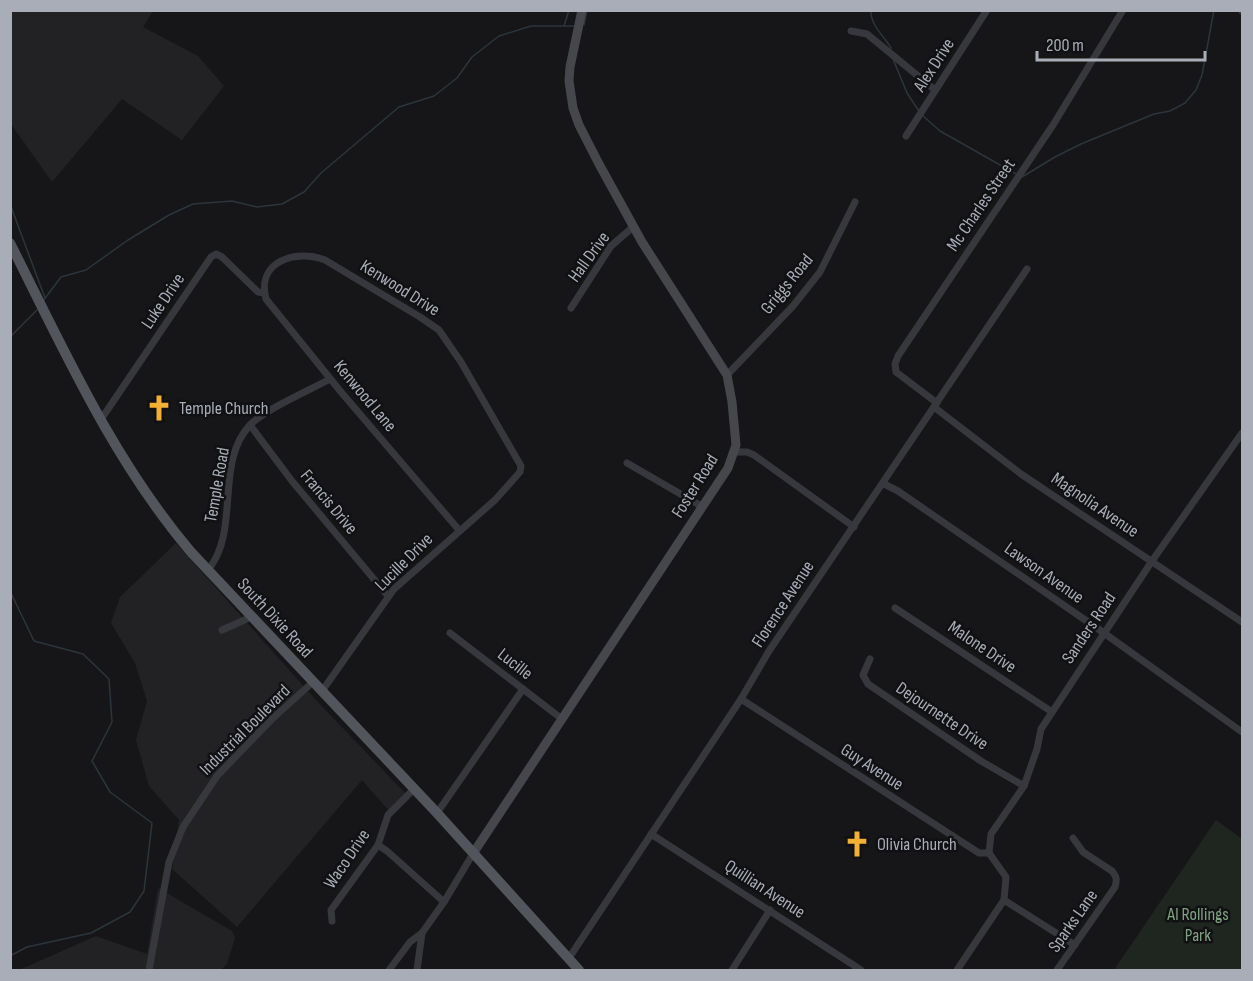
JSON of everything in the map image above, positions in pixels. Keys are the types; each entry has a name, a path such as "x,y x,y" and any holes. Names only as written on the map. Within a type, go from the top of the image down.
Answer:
{"main road":[{"name":"South Dixie Road","path":"10,243 100,418 121,456 157,510 251,617 474,852 579,970"}],"street":[{"name":"Foster Road","path":"474,852 728,468 736,438 727,375 633,227 579,125 573,108 569,81 582,10"},
{"name":"Mc Charles Street","path":"935,405 896,372 895,364 898,356 1053,125 1123,10"},
{"name":"Alex Drive","path":"906,136 986,11"},
{"path":"851,31 867,34 936,90"},
{"name":"Griggs Road","path":"727,375 793,306 820,272 855,202"},
{"name":"Hall Drive","path":"571,308 611,246 633,227"},
{"name":"Luke Drive","path":"100,418 211,257 216,254 222,257 258,292 264,293"},
{"name":"Kenwood Drive","path":"264,293 263,285 267,276 271,269 282,260 291,256 315,256 420,316 439,330 461,362 511,446 521,468"},
{"name":"Florence Avenue","path":"569,958 741,699 769,651 884,484 1027,269"},
{"name":"Kenwood Lane","path":"264,293 266,299 330,379 459,530"},
{"name":"Temple Road","path":"208,570 216,561 223,538 234,452 250,425 330,379"},
{"name":"Magnolia Avenue","path":"935,405 1021,474 1242,622"},
{"name":"Francis Drive","path":"250,425 292,481 388,596"},
{"name":"Sanders Road","path":"989,853 991,834 1024,786 1037,749 1041,729 1152,561 1242,433"},
{"path":"734,452 747,452 754,455 854,527"},
{"path":"627,463 703,507"},
{"name":"Lucille Drive","path":"322,691 388,596 495,500 510,485 521,468"},
{"name":"Lawson Avenue","path":"884,484 898,491 1104,633 1242,732"},
{"name":"Malone Drive","path":"895,608 1052,712"},
{"path":"222,630 251,617"},
{"name":"Lucille","path":"450,633 562,719"},
{"name":"Dejournette Drive","path":"870,659 863,675 868,684 981,761 1024,786"},
{"name":"Industrial Boulevard","path":"149,970 169,862 183,827 218,776 272,719 313,682"},
{"path":"437,813 523,689"},
{"name":"Guy Avenue","path":"741,699 978,853 989,853"},
{"name":"Waco Drive","path":"332,921 331,909 378,845 388,815 414,789"},
{"name":"Quillian Avenue","path":"651,834 861,970"},
{"name":"Sparks Lane","path":"1057,970 1117,881 1112,871 1083,852 1073,838"},
{"path":"378,845 444,902"},
{"path":"389,970 410,942 422,933 474,852"},
{"path":"957,970 1004,900 1006,877 989,853"},
{"path":"1004,900 1075,945"},
{"path":"732,970 770,910"},
{"path":"417,970 422,933"}],"shaded area":[{"path":"10,11 153,11 143,27 198,56 224,86 182,140 122,99 52,182 11,124"},
{"path":"176,543 315,699 406,794 389,811 362,780 237,927 172,869 179,820 149,786 136,740 147,701 135,663 111,623 120,597"},
{"path":"158,888 232,931 235,938 227,964 221,970 19,970 96,936 147,954"}],"green space":[{"name":"Al Rollings Park","path":"1216,820 1242,839 1242,970 1114,970"}],"waterway":[{"path":"564,26 569,10"},
{"path":"584,25 587,10"},
{"path":"871,10 875,25 891,48"},
{"path":"1020,176 1022,177 1081,144 1154,114 1170,111 1185,103 1196,90 1202,75 1214,10"},
{"path":"43,301 61,277 86,270 128,240 169,215 193,204 232,201 257,207 282,204 304,192 321,173 399,107 434,96 457,78 472,57 499,36 531,26 574,26"},
{"path":"893,59 907,93 919,111"},
{"path":"922,115 940,131 1016,174"},
{"path":"10,204 45,298"},
{"path":"10,337 37,310"},
{"path":"10,591 34,641 83,654 109,679 112,722 92,761 110,792 152,823 144,891 130,912 91,933 27,947 10,956"}],"place":[{"name":"Temple Church","path":"159,408"},
{"name":"Olivia Church","path":"857,844"}]}
